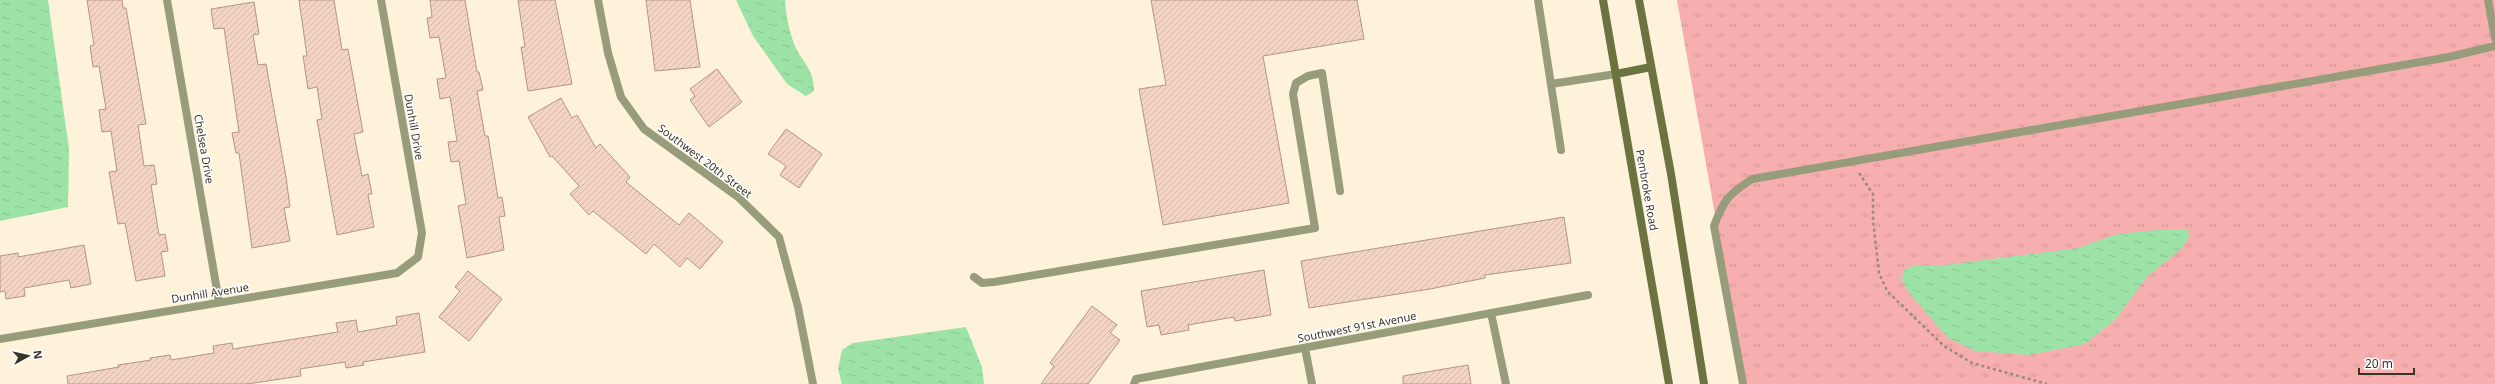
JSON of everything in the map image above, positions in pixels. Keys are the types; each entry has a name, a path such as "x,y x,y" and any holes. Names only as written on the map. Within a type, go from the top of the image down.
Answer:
{"main road":[{"name":"Pembroke Road","path":"1603,0 1670,384"},
{"path":"1639,0 1671,174 1704,384"},
{"path":"1616,74 1651,68"}],"street":[{"name":"Chelsea Drive","path":"167,0 219,302"},
{"name":"Dunhill Drive","path":"381,0 422,233 418,257"},
{"name":"Southwest 20th Street","path":"598,0 608,54 621,97 644,129 738,197 779,237 798,307 813,384"},
{"path":"1538,0 1562,150"},
{"path":"2488,0 2494,25 2495,38"},
{"path":"1743,384 1714,226 1723,202 1734,191 1752,179 2449,57 2495,46"},
{"path":"974,277 982,283 994,282 1315,228 1293,94 1296,84 1308,76 1322,73 1340,191"},
{"path":"1551,84 1616,74"},
{"name":"Dunhill Avenue","path":"0,339 397,273 418,257"},
{"name":"Southwest 91st Avenue","path":"1134,384 1136,379 1588,295"},
{"path":"1491,313 1506,384"},
{"path":"1305,348 1312,384"}],"path":[{"path":"1851,161 1873,194 1873,220 1879,273 1887,291 1944,346 1972,363 2047,384"}],"green space":[{"path":"1677,0 2495,0 2495,384 1745,384"}],"water":[{"path":"0,0 48,0 69,149 68,207 0,221"},
{"path":"736,0 785,0 791,35 798,52 810,71 814,83 814,91 806,96 787,84 753,36"},
{"path":"2168,229 2188,229 2189,237 2181,249 2147,277 2116,319 2085,344 2029,355 1975,351 1948,338 1911,295 1902,281 1903,271 1912,266 1945,265 2078,248 2117,234"},
{"path":"966,327 982,367 984,384 842,384 838,369 842,350 853,343"}],"building":[{"path":"87,0 122,0 123,8 126,8 146,124 138,125 144,166 154,165 157,184 151,185 159,235 165,234 168,251 161,252 165,276 136,281 125,223 118,224 109,172 117,171 111,131 102,132 99,110 106,109 99,66 93,67 90,46 94,45"},
{"path":"299,0 334,0 342,50 348,49 363,132 354,134 362,176 368,174 372,194 368,194 374,227 337,235 317,120 322,119 317,87 308,89 303,56 307,56"},
{"path":"430,0 465,0 477,72 479,72 483,90 477,91 485,136 488,136 498,198 502,197 505,216 499,217 504,250 467,258 458,206 466,204 459,161 451,162 448,142 457,141 450,97 440,99 437,79 446,78 439,37 430,38 427,18 432,17"},
{"path":"518,0 555,0 572,84 528,91 521,47 525,47"},
{"path":"646,0 690,0 700,67 655,71"},
{"path":"1151,0 1357,0 1364,39 1263,56 1289,203 1163,225 1139,89 1166,85"},
{"path":"254,2 259,34 253,35 258,65 266,64 286,177 290,207 284,208 290,241 252,248 239,153 236,153 232,133 239,132 224,28 214,29 211,9"},
{"path":"717,69 742,102 709,127 690,100 695,96 690,89"},
{"path":"561,98 572,118 577,115 596,148 600,144 630,177 626,182 679,225 689,213 723,242 700,269 687,258 680,267 654,244 646,254 593,211 589,215 570,194 579,186 552,156 550,157 528,117"},
{"path":"786,129 822,154 799,188 780,175 786,166 768,154"},
{"path":"1564,217 1571,263 1485,275 1485,278 1430,289 1309,308 1301,261"},
{"path":"84,245 91,284 71,288 69,280 24,288 25,296 6,299 5,291 0,292 0,256 18,253 18,257"},
{"path":"1264,270 1271,315 1235,321 1234,317 1188,325 1189,330 1161,335 1159,325 1147,327 1141,291"},
{"path":"468,271 502,299 469,341 439,317 460,291 455,287"},
{"path":"1092,306 1117,325 1110,333 1120,340 1088,384 1041,384 1054,366 1050,363"},
{"path":"419,313 425,352 363,362 364,365 346,368 345,362 300,369 301,376 247,384 68,384 67,376 119,367 118,365 151,360 150,358 170,355 171,360 214,353 213,346 232,343 233,349 338,332 336,323 356,320 358,332 397,325 396,317"},
{"path":"1468,365 1471,384 1403,384 1403,376"}]}
